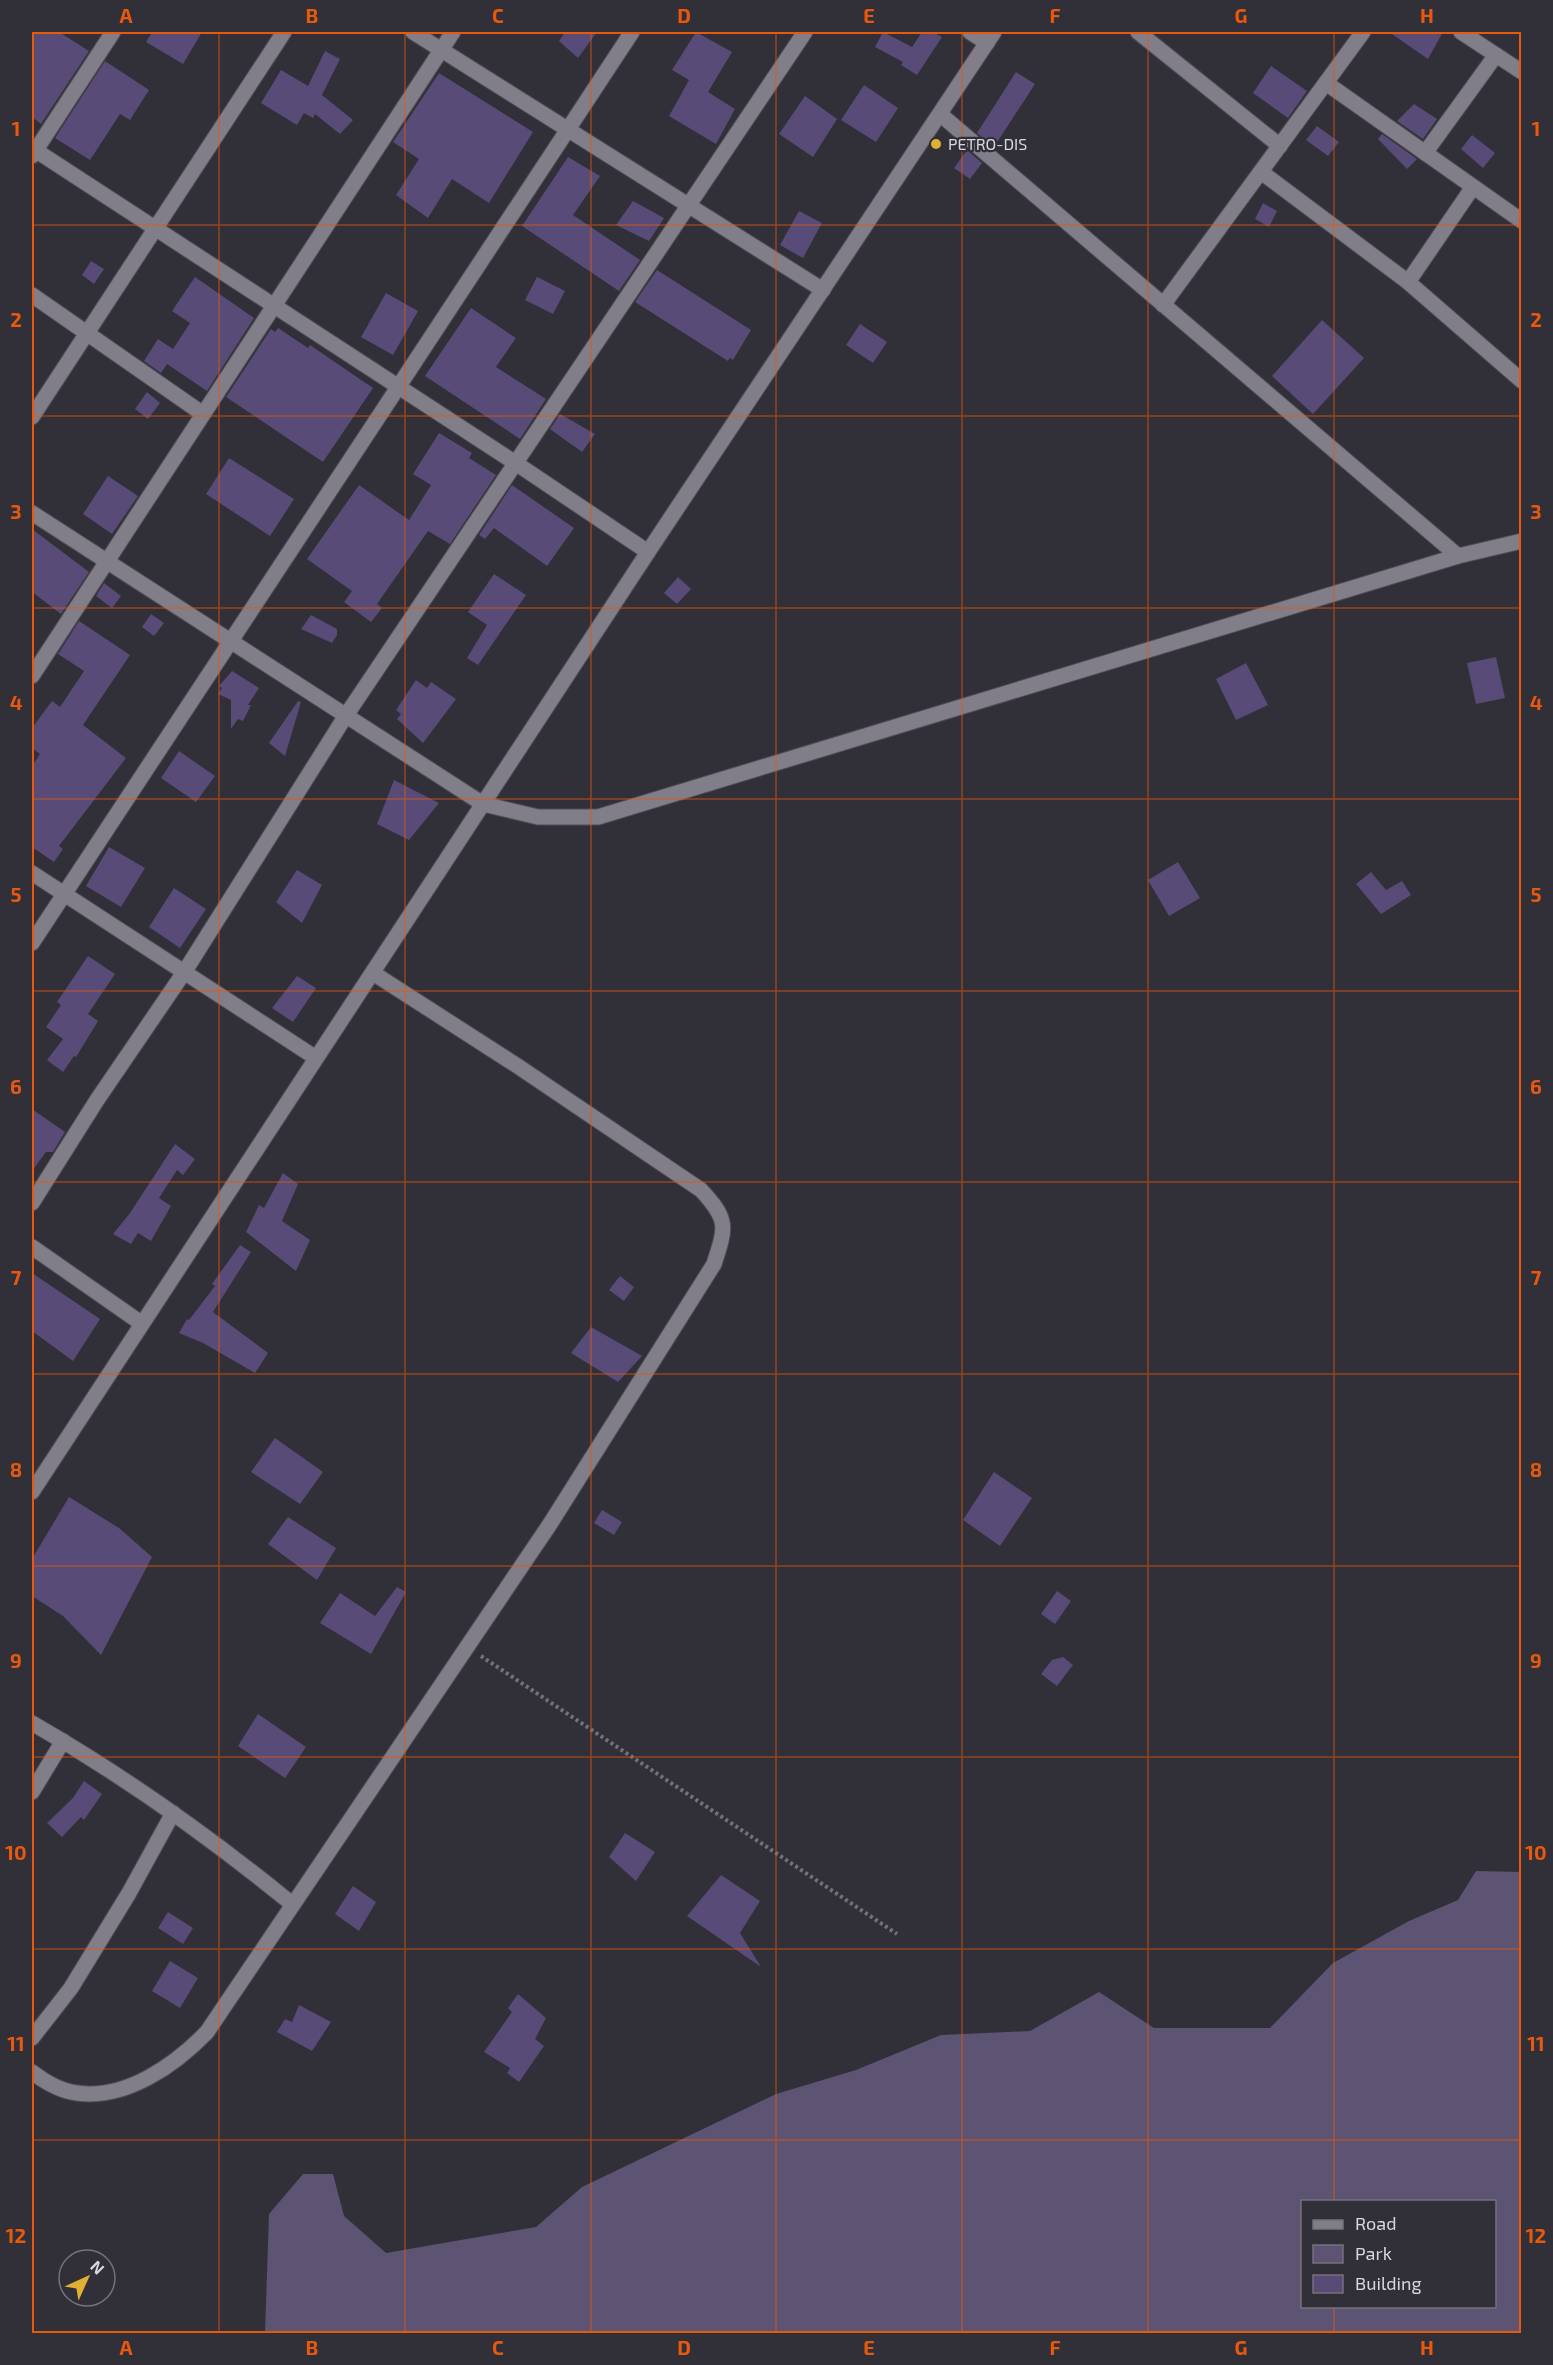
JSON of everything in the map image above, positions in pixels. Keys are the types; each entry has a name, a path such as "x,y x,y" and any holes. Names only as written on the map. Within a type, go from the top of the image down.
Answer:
{"street":[{"path":"113,32 33,151 517,464 648,552"},
{"path":"32,417 284,32"},
{"path":"413,32 823,290"},
{"path":"32,676 453,32"},
{"path":"32,944 632,32"},
{"path":"32,1203 97,1100 185,971 345,717 806,32"},
{"path":"32,1492 648,552 990,37 970,32"},
{"path":"1138,32 1280,146"},
{"path":"1163,305 1363,32"},
{"path":"1461,32 1521,72"},
{"path":"1425,153 1496,55"},
{"path":"1326,83 1521,221"},
{"path":"940,114 1458,556"},
{"path":"1261,172 1408,282 1521,381"},
{"path":"1408,282 1473,187"},
{"path":"32,295 203,414"},
{"path":"32,513 483,804 538,817 598,817 1458,556 1521,541"},
{"path":"32,873 316,1058"},
{"path":"32,2072 49,2085 78,2093 108,2092 140,2082 192,2048 207,2032 550,1524 714,1264 723,1235 722,1220 717,1207 701,1190 519,1067 373,973"},
{"path":"32,1247 141,1323"},
{"path":"32,1723 102,1764 173,1813 241,1862 292,1904"},
{"path":"32,1792 63,1741"},
{"path":"32,2038 71,1988 129,1893 173,1813"}],"path":[{"path":"467,1647 897,1934"}],"green space":[{"path":"1476,1871 1521,1872 1521,2333 265,2333 269,2214 303,2174 333,2174 344,2216 386,2253 536,2227 582,2187 776,2094 856,2070 941,2035 1030,2031 1099,1992 1154,2028 1270,2028 1333,1963 1409,1921 1458,1900"}],"building":[{"path":"32,32 59,32 89,51 41,124 32,117"},
{"path":"152,32 202,32 183,64 146,42"},
{"path":"565,32 597,32 578,58 559,41"},
{"path":"696,32 732,52 708,92 735,109 716,144 669,116 689,80 672,70"},
{"path":"883,32 912,47 922,32 933,32 942,37 917,75 901,65 903,62 875,47"},
{"path":"1389,32 1443,32 1428,59"},
{"path":"325,51 340,59 322,95 353,120 340,134 315,114 313,118 304,113 297,125 261,103 281,70 308,86"},
{"path":"105,61 149,90 130,120 120,114 90,160 55,138"},
{"path":"1271,66 1307,91 1288,118 1253,93"},
{"path":"1016,72 1035,84 994,147 977,133"},
{"path":"439,73 533,132 489,203 452,179 428,218 396,195 419,159 393,142"},
{"path":"864,85 898,108 876,142 841,120"},
{"path":"805,96 837,119 813,157 779,134"},
{"path":"1414,104 1437,119 1423,139 1397,121"},
{"path":"1317,126 1339,142 1328,156 1306,140"},
{"path":"1382,134 1417,159 1407,169 1378,139"},
{"path":"1472,135 1495,153 1483,168 1461,149"},
{"path":"967,150 982,163 970,179 954,168"},
{"path":"568,157 600,176 573,215 640,260 619,291 522,226"},
{"path":"633,201 664,218 649,241 616,225"},
{"path":"1263,203 1277,211 1269,227 1255,219"},
{"path":"799,211 822,223 803,258 780,245"},
{"path":"91,261 104,269 94,284 82,275"},
{"path":"657,270 751,330 733,360 730,358 728,361 635,302"},
{"path":"195,277 254,318 207,391 167,364 161,373 144,361 158,339 173,349 190,323 172,311"},
{"path":"537,277 565,291 553,314 525,300"},
{"path":"386,293 418,311 393,355 361,337"},
{"path":"471,308 516,338 496,367 546,399 520,439 425,376"},
{"path":"1322,320 1364,358 1313,414 1272,376"},
{"path":"860,324 887,342 873,363 846,345"},
{"path":"278,328 308,348 310,345 373,388 323,462 226,397 271,329 275,332"},
{"path":"147,392 160,403 148,419 135,409"},
{"path":"560,414 595,434 582,452 550,429"},
{"path":"439,433 472,453 469,458 496,475 450,544 428,531 377,604 382,608 371,622 344,602 352,591 307,559 359,485 409,520 431,485 413,474"},
{"path":"229,458 294,499 270,536 206,494"},
{"path":"108,476 138,496 112,534 83,514"},
{"path":"512,485 574,528 547,566 494,528 485,539 479,535"},
{"path":"32,529 89,572 61,614 32,592"},
{"path":"494,574 526,595 478,665 467,658 487,625 468,612"},
{"path":"678,577 691,589 677,604 664,593"},
{"path":"104,583 121,596 112,608 96,596"},
{"path":"151,614 164,623 154,636 142,627"},
{"path":"311,615 337,629 337,635 332,643 301,629"},
{"path":"79,621 130,655 83,725 126,758 59,846 63,849 54,862 32,847 32,766 40,754 32,748 32,728 52,701 60,707 84,671 58,654"},
{"path":"1496,657 1505,698 1476,704 1467,663"},
{"path":"1246,663 1268,705 1236,720 1216,679"},
{"path":"232,671 259,688 248,705 251,705 243,721 238,719 231,729 231,700 218,694 222,688 219,686"},
{"path":"416,680 427,688 431,682 456,699 423,743 397,719 401,714 396,710"},
{"path":"298,701 301,702 285,756 269,743"},
{"path":"179,751 215,776 196,802 161,778"},
{"path":"394,780 439,803 409,840 377,824"},
{"path":"109,847 145,868 121,907 86,886"},
{"path":"1178,862 1200,898 1169,916 1148,880"},
{"path":"297,870 322,885 302,923 276,902"},
{"path":"1371,872 1386,890 1402,881 1411,895 1381,914 1356,884"},
{"path":"174,888 206,909 180,948 149,927"},
{"path":"88,956 115,974 88,1014 98,1021 76,1057 74,1056 63,1072 47,1060 63,1039 46,1027 61,1005 57,1002"},
{"path":"297,976 316,988 293,1022 272,1008"},
{"path":"32,1109 65,1132 53,1152 46,1152 32,1171"},
{"path":"175,1144 195,1159 183,1175 177,1170 159,1198 171,1206 151,1241 138,1233 131,1244 113,1234 130,1213"},
{"path":"283,1173 298,1184 282,1221 310,1240 296,1271 246,1232 259,1205 264,1208"},
{"path":"240,1245 251,1252 213,1312 268,1353 255,1373 203,1343 179,1333 187,1319 189,1320 215,1286 212,1284"},
{"path":"32,1273 100,1319 73,1361 32,1331"},
{"path":"620,1276 634,1287 624,1301 609,1290"},
{"path":"591,1327 642,1356 618,1382 571,1353"},
{"path":"275,1438 323,1472 300,1504 251,1472"},
{"path":"994,1472 1032,1498 1000,1546 963,1520"},
{"path":"69,1497 119,1528 152,1557 101,1655 63,1616 32,1596 32,1559"},
{"path":"602,1510 622,1522 614,1535 594,1523"},
{"path":"288,1517 336,1548 317,1580 268,1544"},
{"path":"397,1587 406,1592 371,1654 320,1623 340,1593 375,1616"},
{"path":"1057,1591 1071,1601 1055,1624 1041,1614"},
{"path":"1063,1657 1073,1665 1057,1686 1041,1674 1052,1660"},
{"path":"258,1714 306,1747 285,1778 238,1746"},
{"path":"84,1781 102,1794 84,1820 81,1817 62,1837 47,1823 73,1798"},
{"path":"625,1833 655,1852 636,1881 609,1857"},
{"path":"721,1875 760,1901 740,1933 761,1967 687,1916"},
{"path":"353,1886 376,1902 359,1931 335,1914"},
{"path":"168,1912 193,1928 183,1944 158,1928"},
{"path":"170,1961 198,1978 180,2008 152,1991"},
{"path":"518,1994 546,2018 535,2039 544,2046 519,2082 507,2073 510,2068 484,2052 512,2012 508,2008"},
{"path":"299,2005 331,2022 312,2051 277,2032 285,2019 292,2022"}],"place":[{"name":"PETRO-DIS","path":"936,144"}]}
